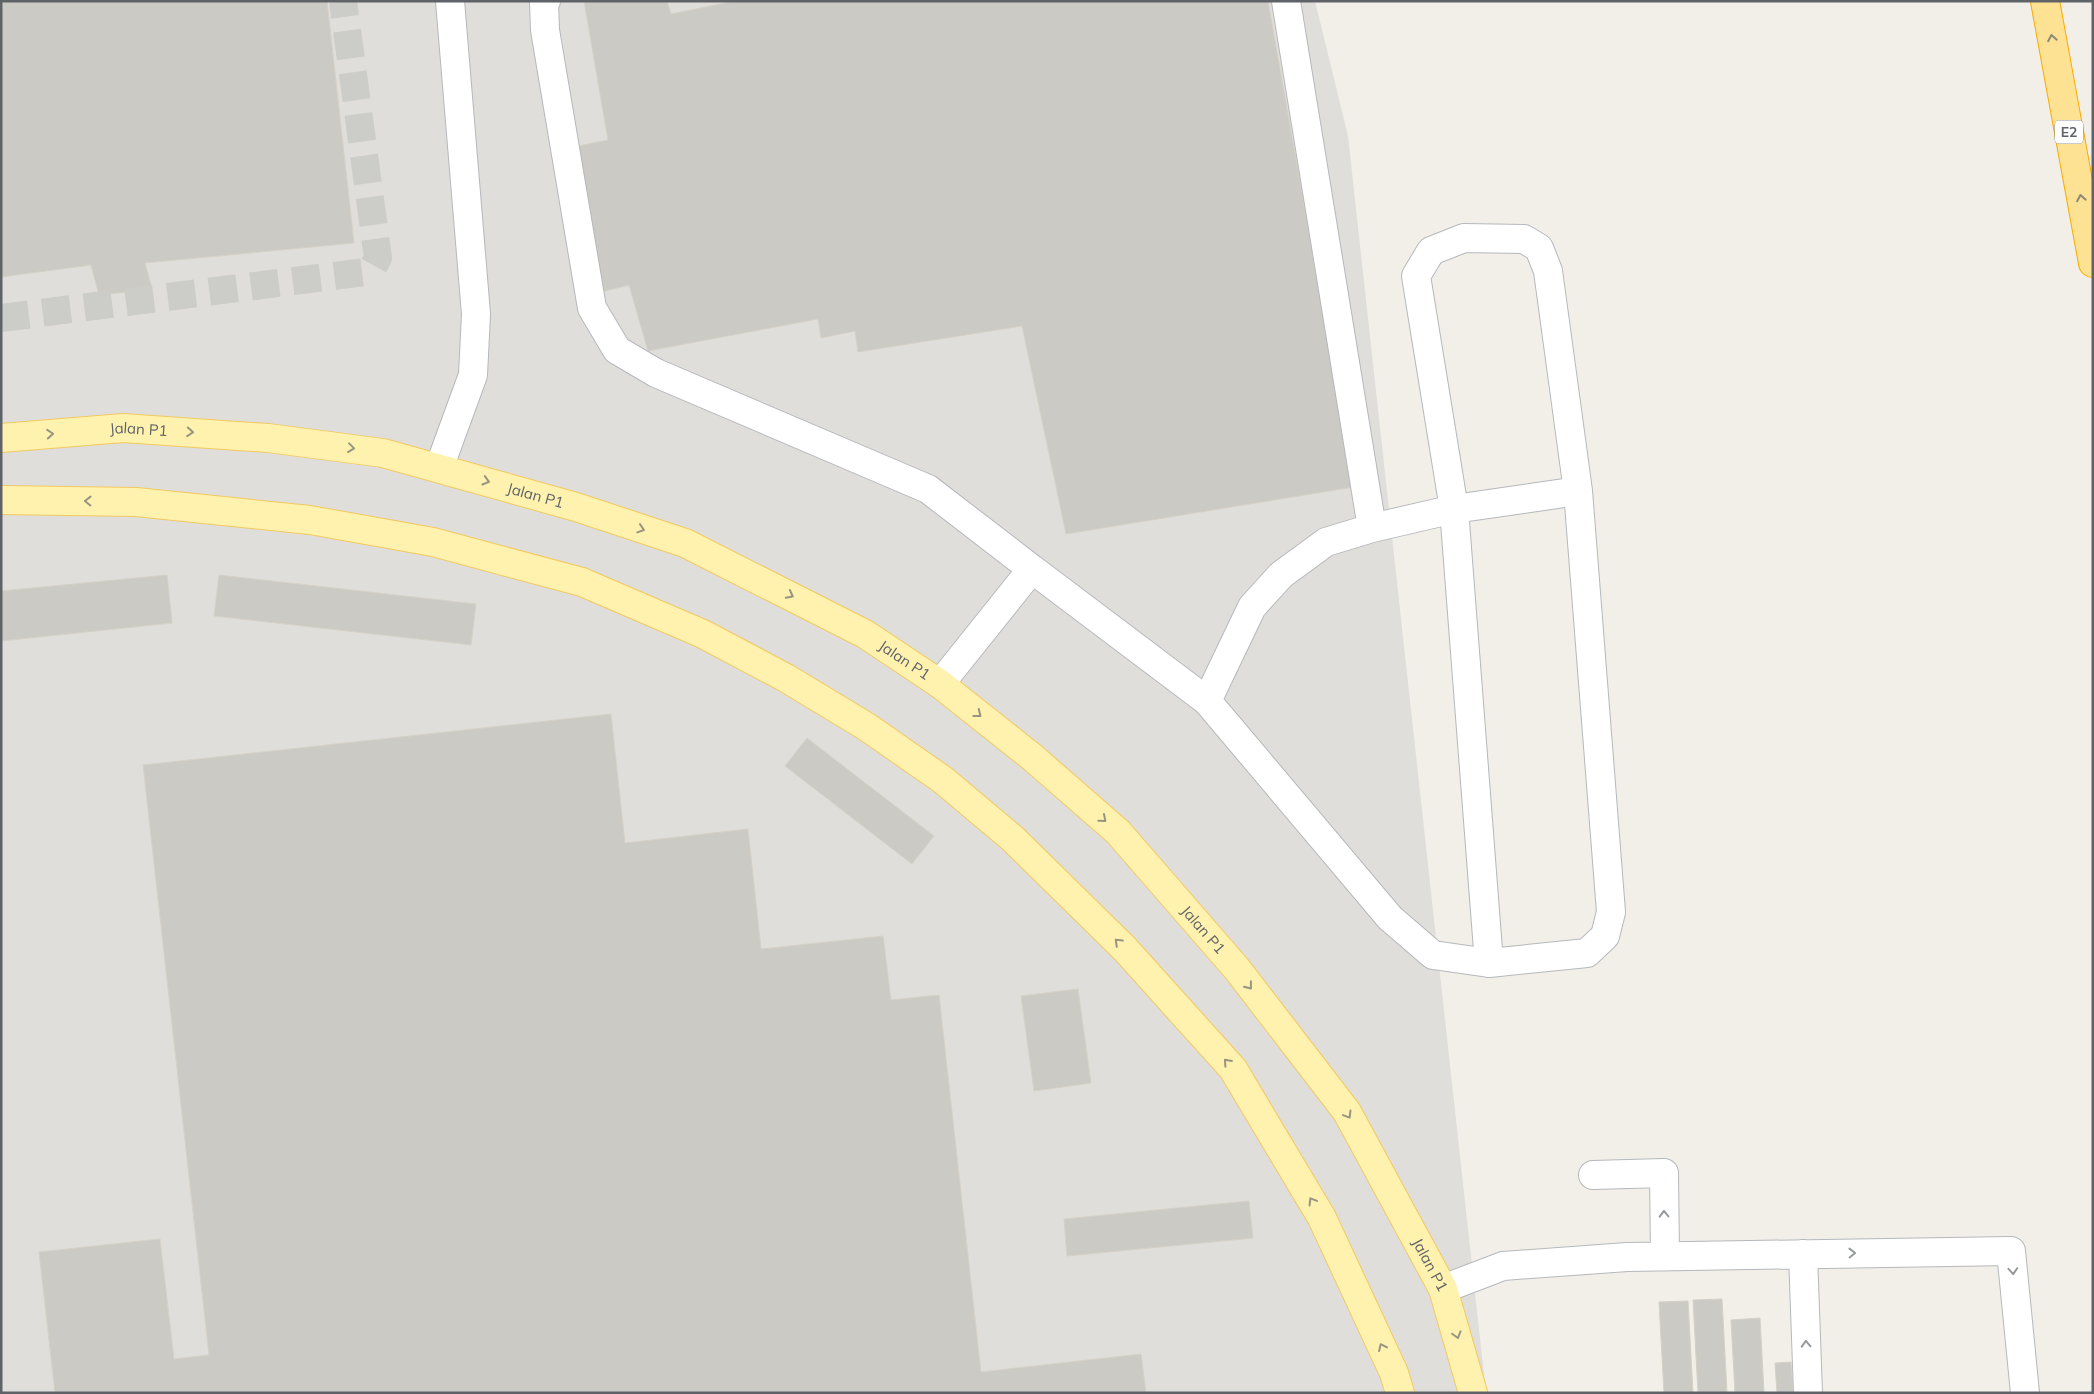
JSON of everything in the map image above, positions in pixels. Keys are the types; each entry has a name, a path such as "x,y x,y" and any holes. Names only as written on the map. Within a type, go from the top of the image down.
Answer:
{"highway":[{"name":"E2","path":"2046,1 2093,263"}],"main road":[{"name":"Jalan P1","path":"1,438 124,428 268,438 383,453 576,507 685,543 866,634 940,684 1032,757 1118,832 1237,969 1347,1112 1443,1289 1473,1393"},
{"path":"1,500 136,502 310,520 452,547 582,582 686,626 786,678 867,727 943,780 1012,838 1125,949 1233,1069 1322,1218 1394,1373 1400,1393"}],"street":[{"path":"439,468 473,375 476,351 476,314 450,1"},
{"path":"546,1 544,3 545,30 592,308 618,350 656,374 928,489 1207,701 1390,918 1433,956 1489,963 1587,953 1604,936 1611,912 1578,491 1548,271 1539,248 1524,239 1464,238 1430,251 1416,276 1454,509 1489,963"},
{"path":"1286,1 1372,528"},
{"path":"1207,701 1252,607 1281,575 1326,542 1372,528 1454,509 1578,491"},
{"path":"940,684 1032,569"},
{"path":"1593,1175 1664,1173 1665,1256"},
{"path":"1443,1289 1503,1266 1665,1256 2011,1251 2025,1393"},
{"path":"1803,1254 1808,1393"}],"shaded area":[{"path":"1,1 1315,1 1348,136 1486,1393 1,1393"}],"building":[{"path":"1,1 327,1 354,243 145,263 152,289 99,295 91,265 1,277"},
{"path":"584,1 667,1 671,14 735,1 1268,1 1354,487 1066,534 1022,326 858,352 855,331 821,338 818,319 648,351 629,285 597,293 568,148 608,140"},
{"path":"167,575 172,623 1,641 1,591"},
{"path":"219,575 476,604 471,645 214,616"},
{"path":"611,714 625,843 748,829 761,949 883,936 891,1000 939,995 981,1372 1141,1354 1146,1393 55,1393 39,1252 160,1239 174,1359 209,1355 143,765"},
{"path":"807,738 934,836 912,864 785,766"},
{"path":"1078,989 1091,1083 1034,1091 1021,996"},
{"path":"1249,1201 1253,1238 1067,1256 1064,1219"},
{"path":"1722,1299 1727,1393 1698,1393 1693,1300"},
{"path":"1688,1301 1693,1393 1664,1393 1659,1302"},
{"path":"1760,1318 1764,1393 1735,1393 1731,1320"},
{"path":"1791,1362 1793,1393 1777,1393 1775,1363"}],"tunnel":[{"path":"1,318 365,272 373,267 378,258 343,1"}]}
